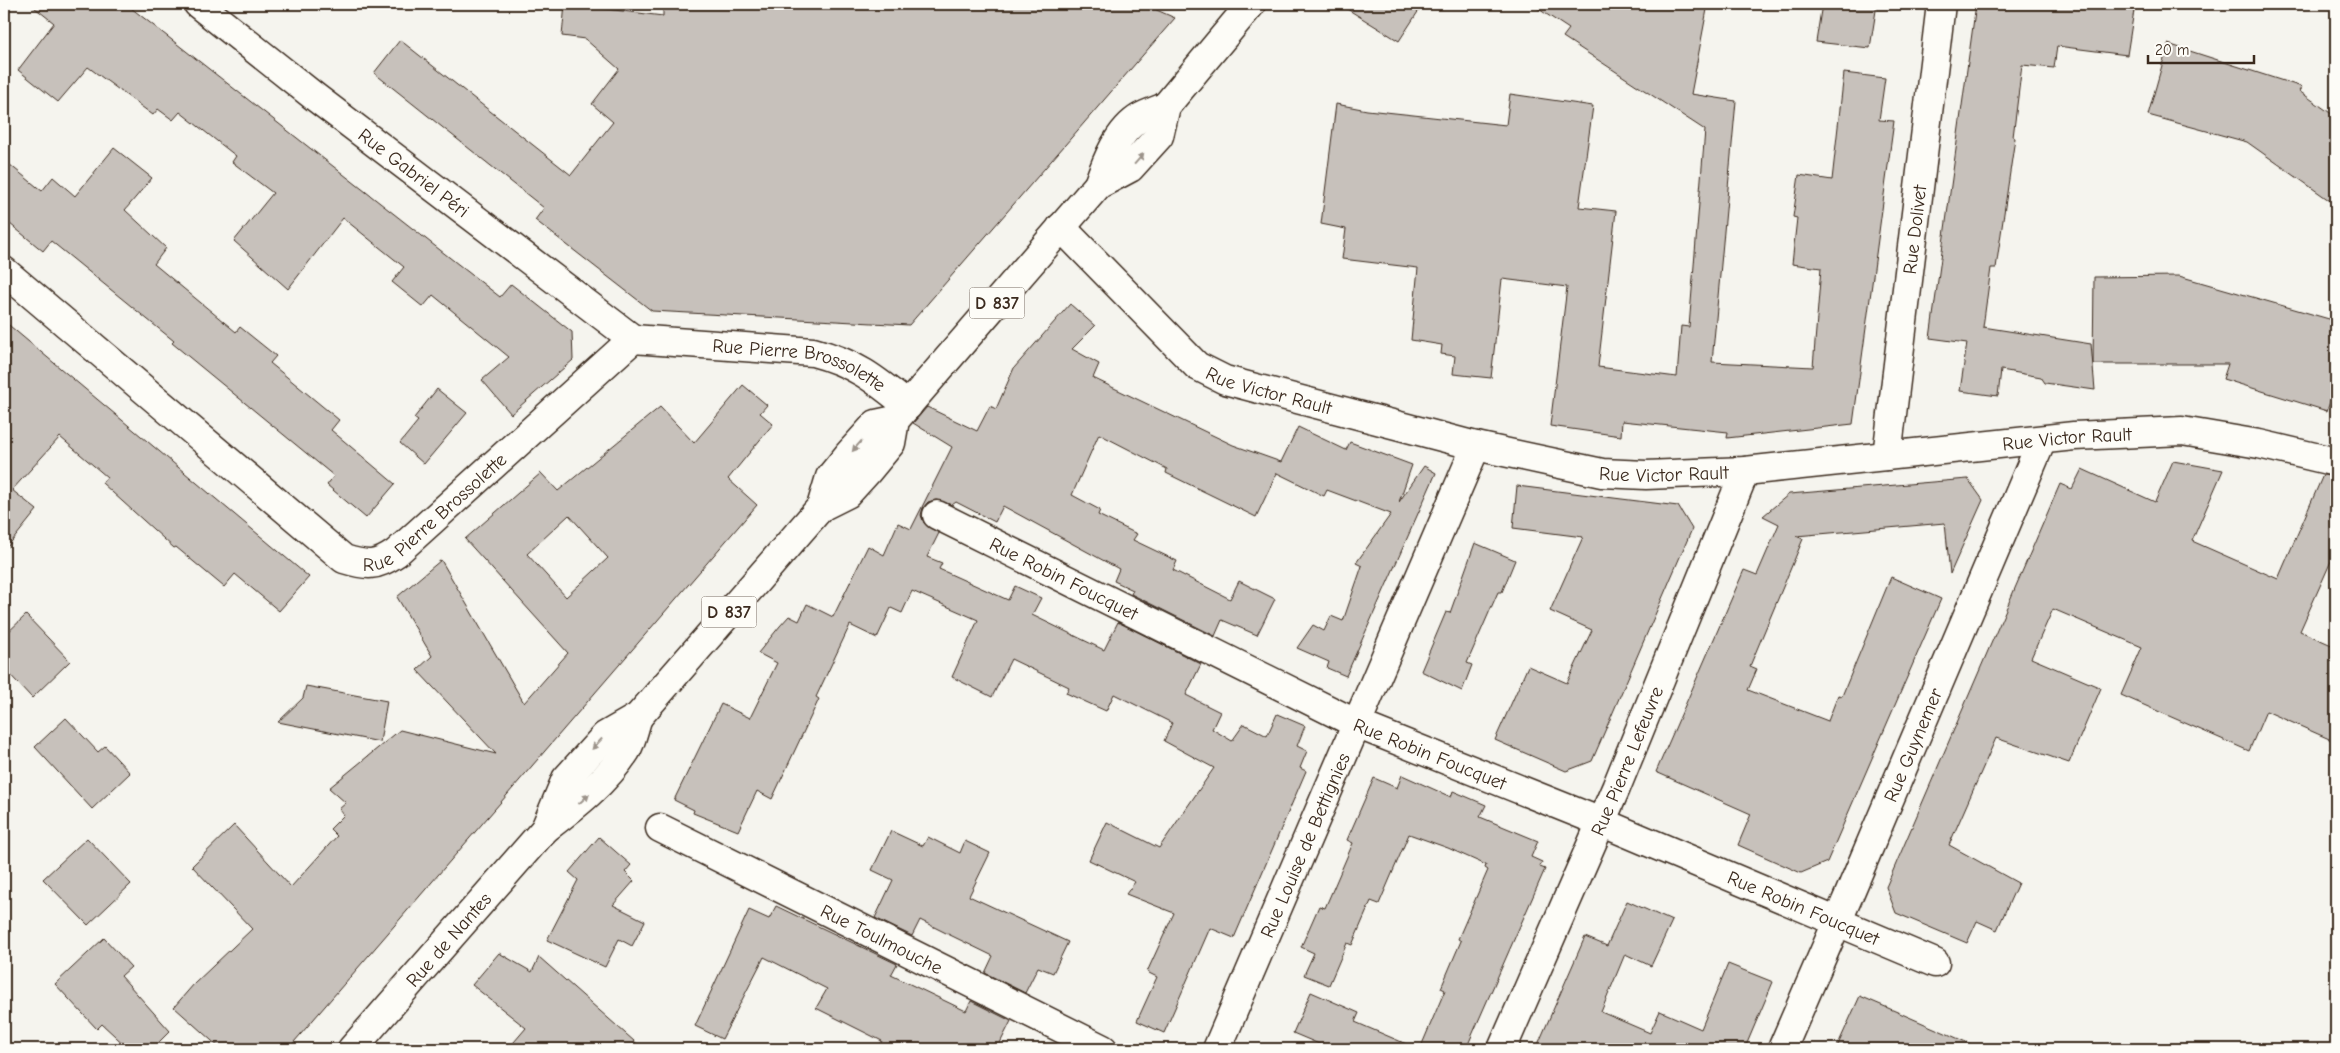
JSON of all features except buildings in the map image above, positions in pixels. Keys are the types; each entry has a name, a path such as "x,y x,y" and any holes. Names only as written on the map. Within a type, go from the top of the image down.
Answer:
{"street":[{"name":"Rue Gabriel Péri","path":"198,4 315,97 633,339"},
{"name":"Rue Dolivet","path":"1886,456 1941,4"},
{"name":"Rue de Nantes","path":"352,1049 545,828 582,801 600,782 627,750 638,717 821,506 847,494 867,472 891,443 902,413 1098,185 1130,168 1159,136 1166,106 1252,5"},
{"name":"Rue Victor Rault","path":"1061,227 1197,366 1225,380 1476,446 1602,473 1646,475 1745,471 2083,435 2182,431 2259,444 2336,462"},
{"name":"Rue Pierre Brossolette","path":"4,271 344,558 371,565 382,563 396,553 633,339 813,352 836,358 861,370 902,413"},
{"name":"Rue Guynemer","path":"1782,1049 1838,922 2042,440"},
{"name":"Rue Louise de Bettignies","path":"1218,1049 1476,446"},
{"name":"Rue Pierre Lefeuvre","path":"1502,1049 1601,822 1745,471"},
{"name":"Rue Robin Foucquet","path":"937,515 1358,725 1601,822 1935,963"},
{"name":"Rue Toulmouche","path":"660,828 1104,1049"}]}
